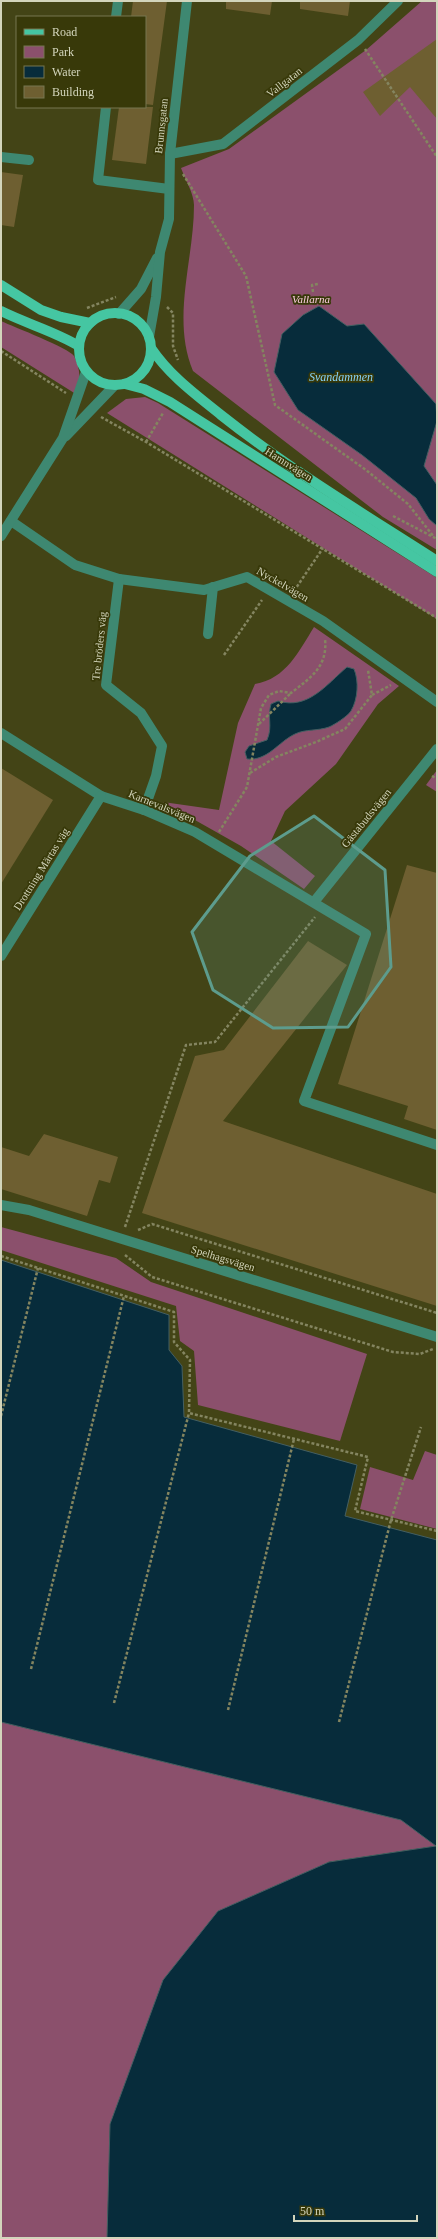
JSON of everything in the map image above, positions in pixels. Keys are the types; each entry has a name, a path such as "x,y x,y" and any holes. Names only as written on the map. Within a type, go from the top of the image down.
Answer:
{"main road":[{"path":"1,285 41,310 61,317 90,323"},
{"path":"1,311 27,324 62,336 79,346"},
{"path":"119,314 137,321 148,337 151,348 149,361 144,371 135,379 124,384 114,386 94,379 86,372 79,355 79,346 84,330 90,323 98,317 119,314"},
{"name":"Hamnvägen","path":"151,348 161,364 181,383 265,450 437,561"},
{"name":"Hamnvägen","path":"124,384 144,389 170,402 437,572"}],"street":[{"path":"116,16 118,1"},
{"name":"Brunnsgatan","path":"148,337 156,298 160,252 169,218 170,154 188,1"},
{"name":"Vallgatan","path":"170,154 223,144 358,40 398,1"},
{"path":"106,108 98,180 170,189"},
{"path":"1,157 29,160"},
{"name":"Brunnsgatan","path":"119,314 141,289 160,252"},
{"path":"63,438 86,372"},
{"path":"1,536 63,438 114,386"},
{"name":"Nyckelvägen","path":"11,521 75,565 119,579 204,590 247,577 323,621 437,702"},
{"name":"Tre bröders väg","path":"119,579 106,685 141,713 162,746 156,776 144,810"},
{"path":"208,634 213,587"},
{"name":"Karnevalsvägen","path":"1,733 101,796 144,810 195,832 366,934 304,1102 437,1144"},
{"name":"Gästabudsvägen","path":"318,905 437,749"},
{"name":"Drottning Märtas väg","path":"1,956 101,796"},
{"name":"Spelhagsvägen","path":"1,1206 29,1210 437,1337"}],"path":[{"path":"373,62 437,157"},
{"path":"170,154 246,276 275,405 366,470 402,499 436,538"},
{"path":"313,292 312,285 318,284"},
{"path":"85,308 91,308 120,294"},
{"path":"146,442 437,618"},
{"path":"388,513 436,538"},
{"path":"288,600 323,548"},
{"path":"224,655 270,590"},
{"path":"259,724 291,693 319,670 326,646 323,621"},
{"path":"361,648 371,677 372,695"},
{"path":"249,774 276,757 345,729 372,695 404,679"},
{"path":"213,842 247,787 261,708 269,696 279,691 291,693"},
{"path":"125,1228 186,1045 215,1042 318,905"},
{"path":"135,1231 152,1224 437,1313"},
{"path":"118,1226 130,1229"},
{"path":"121,1251 152,1277 393,1352 420,1354 437,1348"},
{"path":"1,1256 174,1312 174,1342 190,1360 189,1412 114,1703"},
{"path":"1,1416 38,1268"},
{"path":"31,1669 124,1296"},
{"path":"189,1412 368,1457 355,1511 437,1531"},
{"path":"339,1722 391,1520 421,1427"},
{"path":"228,1710 294,1438"}],"highlighted area":[{"path":"314,816 385,870 391,967 348,1027 273,1028 213,990 192,932 250,856"}],"green space":[{"name":"Vallarna","path":"422,1 437,1 437,550 383,517 193,371 187,351 184,330 185,289 193,226 194,201 181,168 229,149 366,50"},
{"path":"1,321 70,352 74,356 79,371 79,396 1,347"},
{"path":"145,397 158,403 437,578 437,619 107,413 126,399"},
{"path":"314,627 399,686 378,704 336,764 285,811 271,841 315,876 304,889 241,846 163,802 219,810 238,723 255,684 266,681 283,670 297,654"},
{"path":"437,770 437,792 426,785"},
{"path":"1,1227 116,1258 151,1282 367,1354 340,1441 198,1405 194,1351 180,1341 176,1306 1,1250"},
{"path":"425,1451 437,1455 437,1529 360,1509 370,1467 413,1480"},
{"path":"1,1722 402,1820 436,1846 328,1862 110,2124 107,2238 1,2238"}],"water":[{"name":"Svandammen","path":"319,306 347,326 364,324 436,404 437,421 424,466 437,485 437,526 429,519 416,498 362,455 298,410 274,372 282,334 303,315"},
{"path":"347,667 354,669 357,684 355,701 351,711 347,715 329,727 303,731 295,734 261,757 247,759 245,752 249,746 267,740 270,730 271,704 278,701 289,703 307,699 324,688"},
{"path":"1,1260 169,1315 169,1350 182,1366 184,1417 357,1465 345,1516 437,1540 437,2238 107,2238 110,2124 163,1980 218,1911 329,1862 436,1846 401,1820 1,1722"}],"building":[{"path":"133,1 167,1 153,105 146,104 146,16 131,16"},
{"path":"226,1 272,1 270,15 226,9"},
{"path":"300,1 350,1 348,16 300,9"},
{"path":"437,39 437,119 410,87 380,116 363,92"},
{"path":"153,107 146,164 112,160 119,108"},
{"path":"1,172 23,175 14,227 1,225"},
{"path":"1,768 53,800 1,884"},
{"path":"407,865 437,873 437,1130 404,1119 408,1106 338,1084"},
{"path":"308,941 347,965 223,1121 437,1194 437,1306 142,1213 195,1056 224,1050"},
{"path":"44,1134 118,1157 110,1183 99,1180 87,1216 1,1189 1,1147 29,1156"}]}
